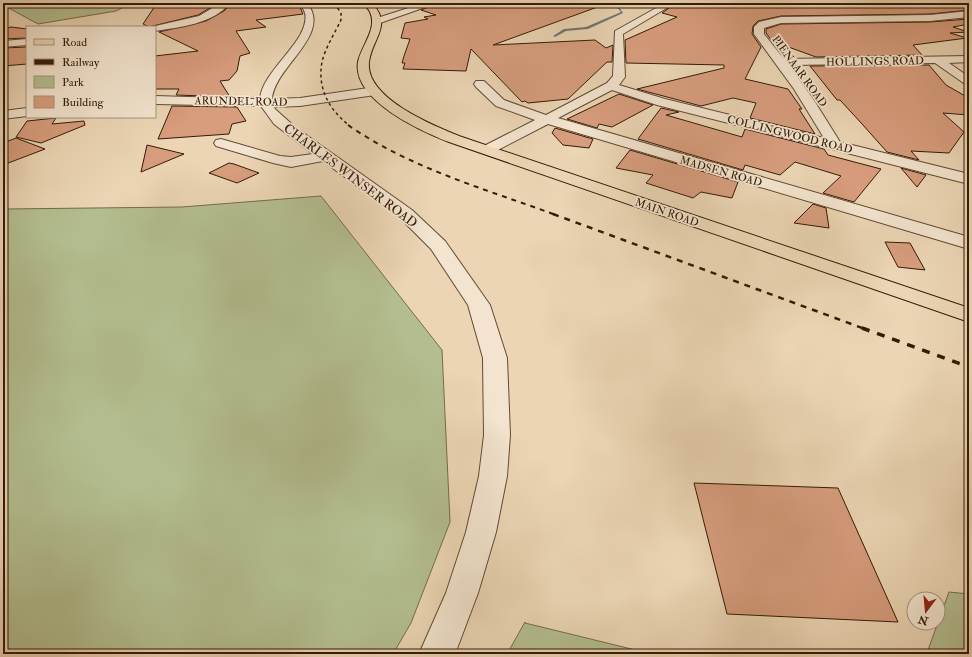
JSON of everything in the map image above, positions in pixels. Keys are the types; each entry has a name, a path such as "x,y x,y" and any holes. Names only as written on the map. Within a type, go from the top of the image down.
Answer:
{"main road":[{"path":"367,3 378,21"},
{"name":"MAIN ROAD","path":"378,21 363,69 366,78 375,91 397,110 442,135 969,315"}],"street":[{"path":"156,28 193,20 213,12 226,3"},
{"path":"266,103 266,96 270,87 302,39 309,25 311,18 303,3"},
{"path":"378,21 433,3"},
{"path":"487,150 612,86 619,77 618,33 671,3"},
{"path":"938,8 969,14"},
{"name":"PIENAAR ROAD","path":"834,145 826,128 781,62 759,34 759,27 762,24 782,20 930,18 969,14"},
{"path":"3,44 26,42"},
{"name":"HOLLINGS ROAD","path":"781,62 969,59"},
{"path":"938,60 969,82"},
{"name":"MADSEN ROAD","path":"480,84 500,103 547,120 969,243"},
{"name":"COLLINGWOOD ROAD","path":"612,86 661,102 969,180"},
{"name":"ARUNDEL ROAD","path":"156,100 266,103 300,102 375,91"},
{"name":"CHARLES WINSER ROAD","path":"266,103 277,119 324,156 406,214 438,244 479,305 495,358 497,435 493,476 481,532 462,593 437,654"},
{"path":"4,115 26,112"},
{"path":"221,143 278,160 291,162 324,156"}],"green space":[{"path":"3,3 132,3 116,11 38,24 3,5"},
{"path":"321,196 442,350 450,522 411,623 393,654 3,654 3,209 182,207"},
{"path":"949,592 969,594 969,654 931,654 928,650 935,631 946,631 946,600"},
{"path":"525,623 652,654 507,654"}],"building":[{"path":"157,3 218,3 198,15 153,26 143,24"},
{"path":"232,3 298,3 303,14 256,20 266,27 236,31 250,53 240,56 237,71 229,80 220,81 230,97 176,95 179,89 156,89 156,56 198,51 159,32 206,21 224,11"},
{"path":"438,3 602,3 603,5 493,45 595,40 606,48 613,45 612,62 607,62 568,99 528,103 525,101 522,102 471,49 466,71 403,69 405,63 402,63 410,39 401,38 405,23 428,19 424,17 436,15 421,10"},
{"path":"676,3 950,3 969,7 969,10 930,14 781,16 758,21 753,26 752,34 761,47 745,79 788,89 802,109 799,109 815,134 750,118 756,103 733,98 701,106 637,89 724,68 724,65 626,63 625,40 677,17 662,13"},
{"path":"969,19 969,24 953,27 968,32 950,33 967,38 913,45 922,55 816,57 772,41 766,33 766,29 781,24 930,22"},
{"path":"11,27 26,29 26,38 3,39 3,29"},
{"path":"26,47 26,64 3,66 3,48"},
{"path":"929,65 946,85 967,97 969,102 969,115 943,113 964,132 949,153 911,151 919,160 887,152 840,100 837,100 810,66"},
{"path":"619,94 653,105 612,127 599,124 597,128 567,119"},
{"path":"172,106 237,107 246,121 232,124 229,134 158,139"},
{"path":"661,108 679,112 666,115 742,137 745,129 824,149 828,155 881,169 854,202 823,193 841,176 795,162 780,175 745,165 743,170 638,139"},
{"path":"56,118 52,124 84,121 85,125 41,143 16,137 27,121"},
{"path":"555,128 593,139 589,148 563,145 552,133"},
{"path":"16,138 45,149 3,165 3,143"},
{"path":"147,145 184,154 141,172"},
{"path":"630,150 738,182 732,198 701,192 693,198 646,183 653,175 616,168"},
{"path":"229,163 259,173 237,183 209,173"},
{"path":"901,168 926,175 917,187"},
{"path":"813,204 826,208 829,228 794,223"},
{"path":"885,242 910,243 925,270 898,267"},
{"path":"694,483 838,488 898,622 727,614"}],"waterway":[{"path":"554,36 565,30 587,28 622,12 618,7 627,3"}],"railway":[{"path":"334,3 341,13 341,20 323,57 321,81 326,98 331,106 350,126"},
{"path":"348,125 397,154 422,166 556,215"},
{"path":"553,214 865,329"},
{"path":"862,328 969,367"}]}
